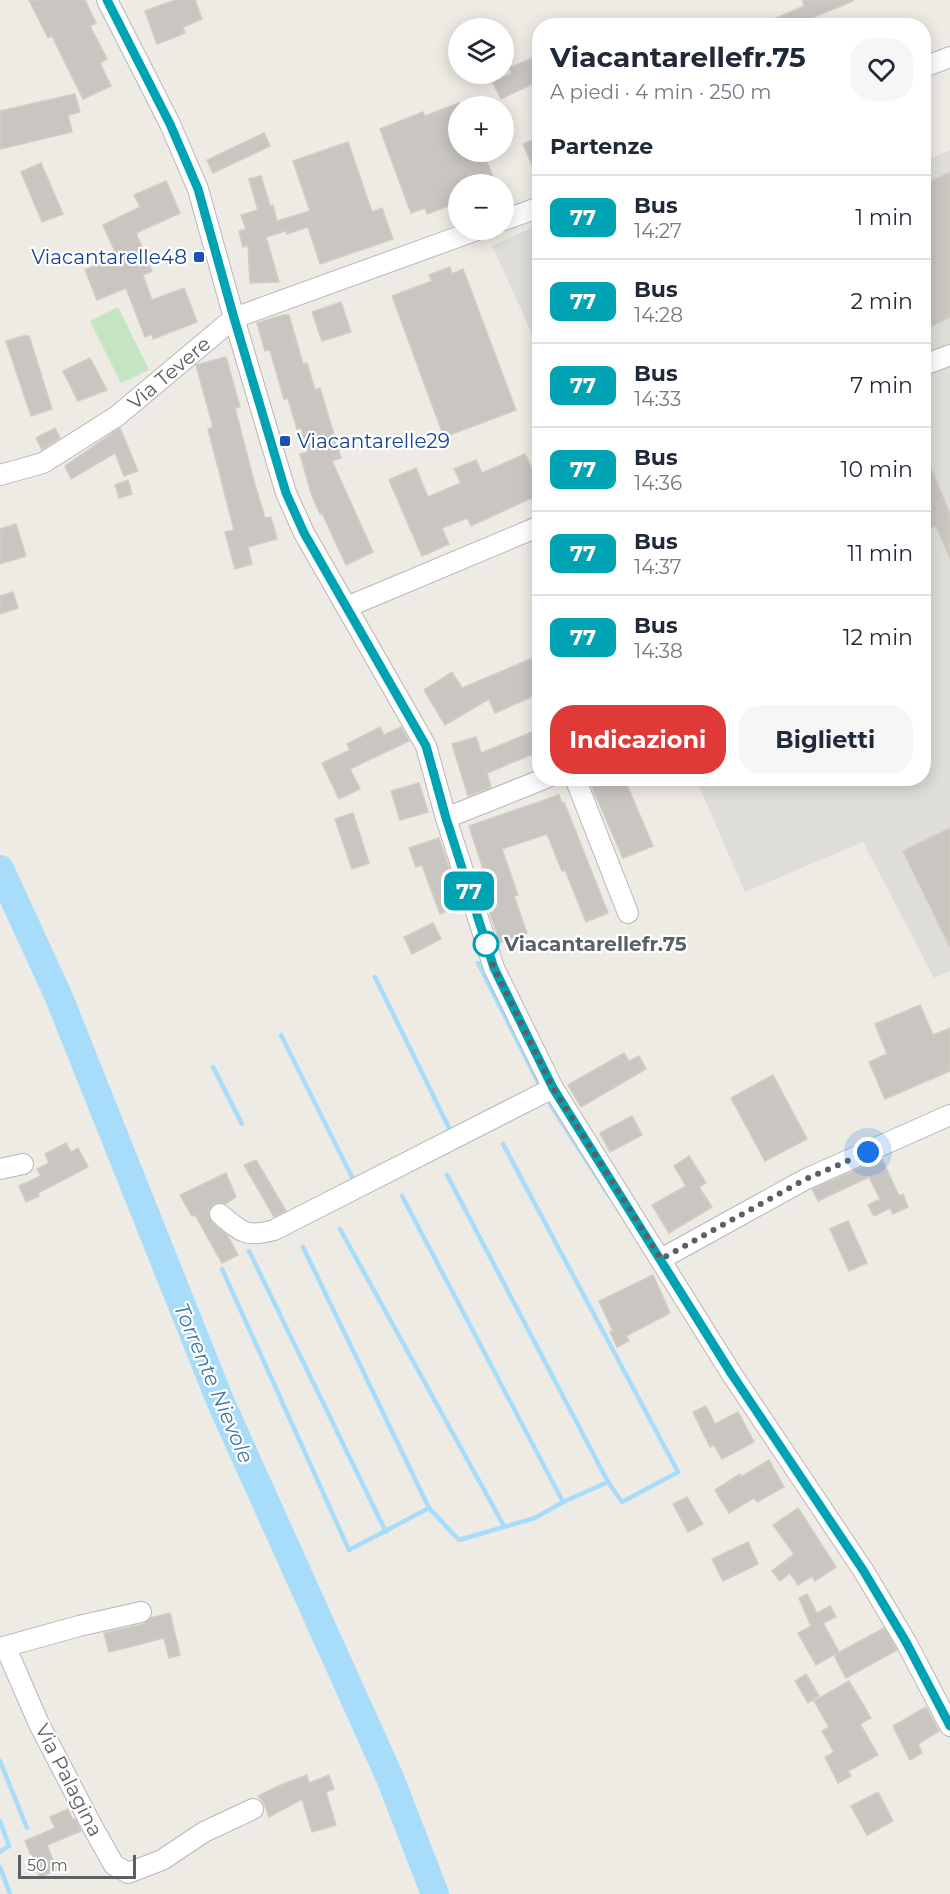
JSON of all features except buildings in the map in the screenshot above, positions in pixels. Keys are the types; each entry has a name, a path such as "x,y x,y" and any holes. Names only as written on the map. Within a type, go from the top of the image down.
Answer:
{"street":[{"path":"107,0 174,133 198,189 286,493 304,533 426,746 446,818 494,968 553,1088 731,1373 863,1570 906,1642 950,1726"},
{"path":"931,64 950,57"},
{"path":"514,216 532,210"},
{"name":"Via Tevere","path":"0,475 43,462 117,416 234,318 449,240"},
{"path":"931,363 950,355"},
{"path":"348,607 532,529"},
{"path":"446,818 532,784"},
{"path":"578,786 628,913"},
{"path":"220,1214 236,1228 249,1234 274,1230 553,1088"},
{"path":"661,1259 806,1179 950,1114"},
{"path":"0,1169 22,1164"},
{"name":"Via Palagina","path":"141,1612 79,1626 3,1648 92,1826 114,1865 128,1873 162,1860 204,1832 252,1809"}],"shaded area":[{"path":"950,150 950,971 934,978 863,842 745,892 699,786 931,786 931,158"},
{"path":"532,228 532,334 492,246 505,240 514,240 514,236"}],"green space":[{"path":"118,307 149,370 121,383 90,321"}],"waterway":[{"name":"Torrente Nievole","path":"0,869 58,995 221,1403 390,1778 435,1894"},
{"path":"478,963 539,1084"},
{"path":"375,977 451,1132"},
{"path":"281,1035 355,1183"},
{"path":"213,1067 242,1124"},
{"path":"550,1104 610,1197"},
{"path":"222,1269 349,1550 429,1508 459,1540 535,1518 563,1502 608,1482 622,1502 678,1472 503,1144"},
{"path":"447,1175 608,1482"},
{"path":"402,1196 563,1502"},
{"path":"340,1229 504,1526"},
{"path":"303,1247 429,1508"},
{"path":"249,1251 386,1532"},
{"path":"0,1761 27,1828"},
{"path":"0,1821 9,1846 0,1852"},
{"path":"0,1867 10,1894"}],"bus line":[{"name":"77","path":"107,0 170,124 198,189 286,493 304,533 426,746 446,818 494,968 553,1088 731,1373 863,1570 906,1642 950,1726"}],"place":[{"name":"Viacantarelle48","path":"199,257"},
{"name":"Viacantarelle29","path":"285,441"},
{"name":"Viacantarellefr.75","path":"486,944"}],"route":[{"path":"486,944 494,968 553,1088 661,1259 806,1179 868,1152"}]}
